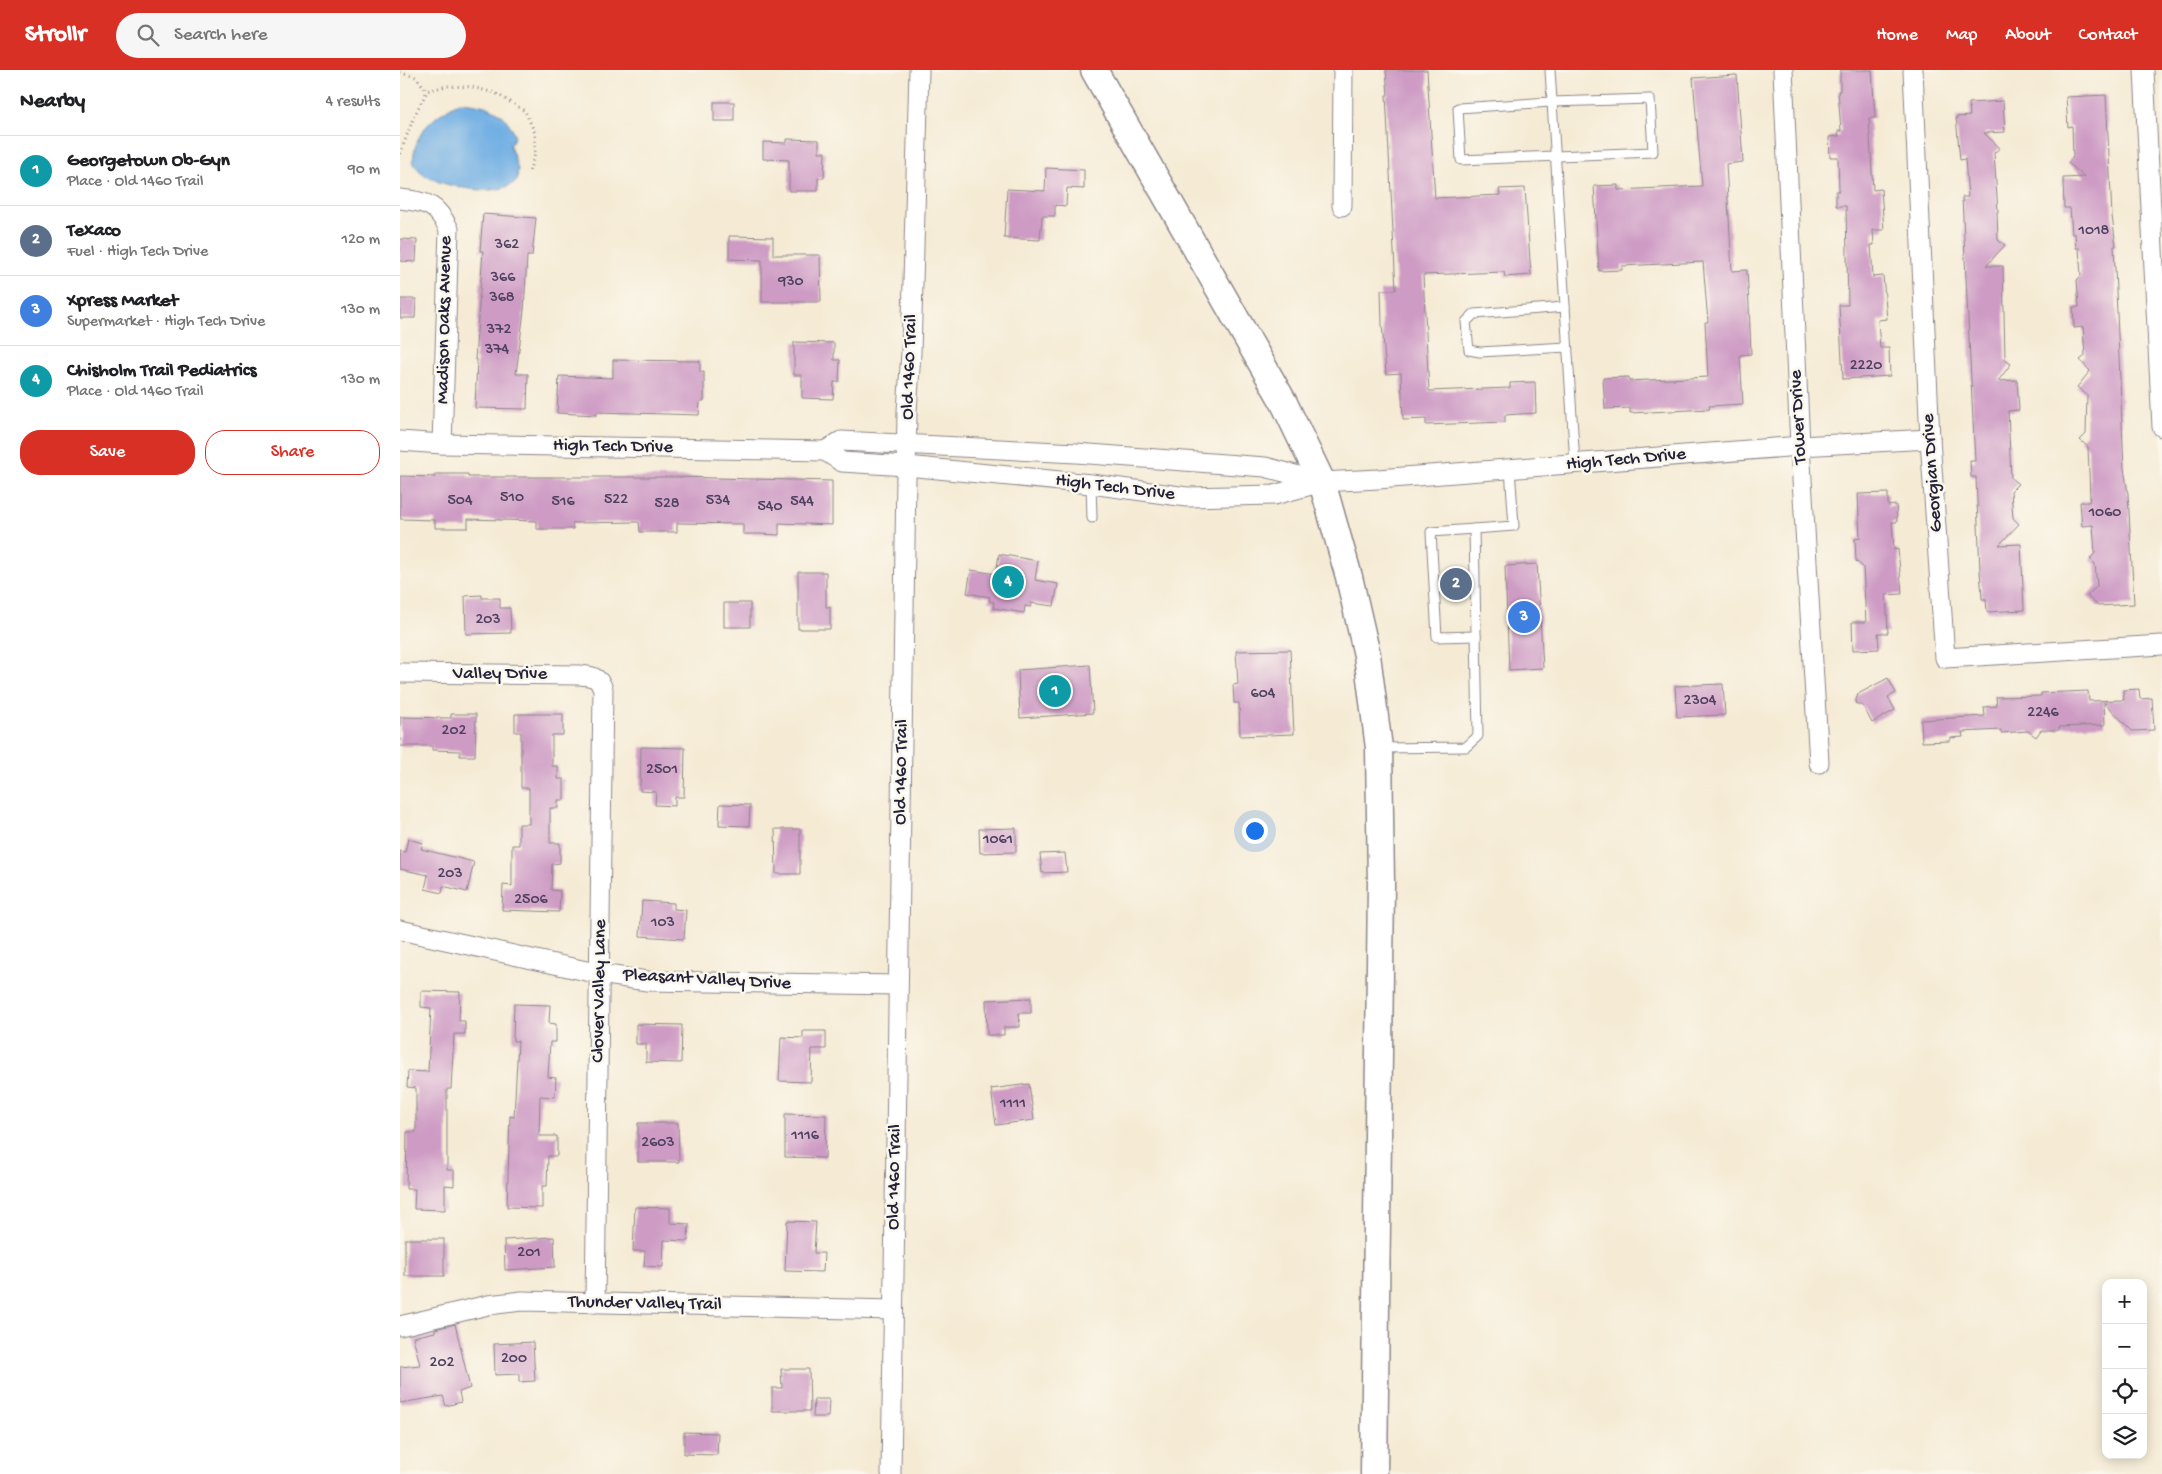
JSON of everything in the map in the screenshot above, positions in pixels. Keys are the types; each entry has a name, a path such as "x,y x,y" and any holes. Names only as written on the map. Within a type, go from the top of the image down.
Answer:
{"main road":[{"path":"1094,70 1283,400 1322,482 1349,577 1367,655 1378,748 1381,884 1374,1474"}],"street":[{"name":"Old 1460 Trail","path":"891,1474 906,466 919,70"},
{"path":"1342,206 1343,70"},
{"name":"Tower Drive","path":"1783,70 1800,446 1819,763"},
{"name":"Georgian Drive","path":"1913,70 1930,438 1945,658 2162,645"},
{"path":"2144,70 2162,426"},
{"name":"Madison Oaks Avenue","path":"400,199 424,201 440,212 449,229 442,444"},
{"name":"High Tech Drive","path":"400,440 442,444 825,451 842,462 906,466 1091,484 1187,497 1274,495 1322,482 1930,438"},
{"name":"High Tech Drive","path":"825,451 841,441 1076,453 1265,467 1322,482"},
{"name":"Valley Drive","path":"400,673 580,674 592,676 599,680"},
{"name":"Clover Valley Lane","path":"595,1303 603,689 599,680"},
{"name":"Pleasant Valley Drive","path":"400,930 600,974 647,981 898,985"},
{"name":"Thunder Valley Trail","path":"400,1326 488,1305 522,1301 893,1310"}],"lane":[{"path":"1550,70 1575,464"},
{"path":"1650,99 1652,152 1555,155 1461,160 1458,108 1552,102 1650,99"},
{"path":"1565,307 1474,314 1466,322 1469,350 1480,352 1567,347"},
{"path":"1476,636 1437,637 1431,532 1514,526 1510,469"},
{"path":"1091,484 1092,518"},
{"path":"1378,748 1466,747 1478,736 1474,529"}],"path":[{"path":"400,73 416,76 426,92"},
{"path":"400,154 413,118 426,92 446,86 472,87 495,93 525,111 535,133 535,154 530,172"}],"water":[{"path":"460,102 478,104 494,110 506,120 515,136 510,145 518,169 517,181 505,188 495,190 462,188 430,178 422,173 413,163 417,142 427,126 441,113"}],"building":[{"path":"1386,70 1427,70 1435,198 1500,195 1499,189 1525,188 1531,275 1505,277 1504,272 1423,275 1429,391 1510,388 1510,383 1535,382 1536,413 1505,415 1505,422 1426,425 1426,419 1403,420 1401,373 1386,374 1382,324 1381,290 1396,290"},
{"path":"1840,70 1872,70 1875,118 1869,118 1873,190 1881,189 1884,230 1873,230 1874,245 1871,245 1873,277 1883,276 1887,319 1878,320 1880,348 1889,348 1890,376 1843,379 1839,305 1848,305 1846,206 1836,206 1836,191 1839,191 1838,157 1830,157 1829,137 1839,136 1838,131 1841,131 1838,91 1840,91"},
{"path":"1737,75 1743,162 1726,164 1732,271 1747,270 1751,354 1740,355 1743,404 1709,406 1710,409 1630,413 1630,408 1605,409 1603,378 1629,377 1629,381 1708,377 1705,322 1708,322 1703,262 1622,266 1622,270 1599,271 1594,186 1618,185 1618,190 1702,186 1693,78"},
{"path":"2106,95 2112,216 2116,246 2114,246 2124,468 2128,494 2134,604 2098,606 2087,596 2097,586 2095,564 2090,559 2095,553 2093,525 2082,526 2080,502 2089,502 2090,496 2088,447 2080,440 2086,434 2087,395 2077,387 2090,371 2080,360 2085,356 2083,327 2074,328 2073,307 2079,307 2077,280 2081,276 2079,248 2076,248 2075,234 2072,234 2070,208 2064,208 2063,178 2085,177 2068,163 2073,156 2072,126 2068,127 2066,97"},
{"path":"2003,101 2005,132 1984,133 2000,148 1994,153 1998,240 2005,245 1986,266 2003,266 2005,360 2011,364 1998,381 2017,380 2019,410 2008,411 2011,478 2018,484 2011,491 2013,518 2019,524 1999,545 2021,544 2024,610 1987,612 1986,599 1982,599 1976,477 1971,477 1970,461 1975,461 1962,197 1968,197 1965,159 1960,160 1956,117 1970,116 1969,103"},
{"path":"714,102 734,102 734,121 714,121"},
{"path":"787,139 819,140 819,152 825,152 824,178 818,178 818,191 789,191 789,160 763,159 763,142 787,143"},
{"path":"1046,168 1084,170 1084,189 1067,188 1066,206 1055,205 1055,216 1042,216 1040,240 1004,238 1007,189 1045,191"},
{"path":"483,214 536,218 532,256 527,256 524,310 516,374 528,374 527,409 475,408 477,359 475,359 483,251 480,251"},
{"path":"729,236 773,237 773,255 820,255 821,302 762,302 762,260 729,259"},
{"path":"400,239 417,240 416,262 400,261"},
{"path":"400,299 416,299 415,318 400,318"},
{"path":"794,342 834,343 834,360 840,360 839,382 834,382 833,399 802,398 802,375 794,375"},
{"path":"613,360 700,361 700,372 704,372 704,401 700,401 699,415 597,412 597,415 557,413 559,376 613,378"},
{"path":"435,474 468,474 468,477 676,477 832,481 832,525 779,523 779,535 743,534 743,524 677,523 677,532 640,532 639,522 572,523 573,529 537,529 537,521 468,519 468,528 435,528 435,520 400,519 400,476 435,477"},
{"path":"1888,493 1888,506 1896,505 1897,522 1892,522 1894,550 1898,549 1902,594 1886,595 1888,633 1878,633 1879,649 1853,650 1852,622 1866,622 1863,567 1856,561 1855,539 1860,538 1858,494"},
{"path":"999,554 1038,561 1035,580 1058,584 1054,606 1031,603 1031,607 1025,606 1024,613 993,608 994,602 989,601 990,597 967,593 971,570 996,574"},
{"path":"1537,564 1543,668 1509,670 1505,566"},
{"path":"798,572 826,572 826,607 830,607 830,629 798,629"},
{"path":"482,595 482,598 500,598 500,608 510,608 511,633 466,634 465,596"},
{"path":"724,603 750,603 750,627 724,627"},
{"path":"1290,650 1294,734 1240,736 1239,703 1234,703 1233,685 1238,684 1236,651"},
{"path":"1090,665 1093,713 1020,718 1018,670"},
{"path":"1888,678 1896,693 1888,697 1895,710 1872,723 1863,706 1855,703 1858,694"},
{"path":"1723,684 1725,715 1677,717 1675,686"},
{"path":"2139,689 2140,699 2152,698 2154,730 2132,731 2104,702 2105,725 2059,727 2059,730 2041,730 2036,737 2028,731 2001,733 2001,730 1962,732 1963,737 1950,738 1950,741 1922,742 1921,720 1985,716 1984,707 1997,706 1996,697 2041,696 2041,693 2088,691 2089,701 2124,700 2123,690"},
{"path":"451,714 476,714 475,756 460,756 460,751 432,750 432,746 400,746 400,717 451,718"},
{"path":"515,714 563,714 563,735 552,735 552,766 558,766 558,779 564,779 564,800 558,800 558,808 550,808 550,843 560,843 560,863 552,864 551,890 560,891 559,912 502,910 503,885 512,886 512,845 519,845 519,824 529,824 529,788 521,788 521,732 515,732"},
{"path":"641,747 685,748 684,797 675,797 675,806 655,805 656,792 640,791"},
{"path":"720,804 750,805 749,826 719,825"},
{"path":"1016,828 1016,852 980,853 979,829"},
{"path":"775,829 800,829 800,874 776,874"},
{"path":"408,839 423,843 421,849 474,862 467,892 443,886 442,893 425,889 428,875 400,869 400,851 405,852"},
{"path":"1065,853 1067,872 1042,873 1040,854"},
{"path":"642,901 674,903 674,909 686,910 684,939 640,936"},
{"path":"421,991 460,992 459,1021 465,1021 465,1034 454,1034 451,1089 447,1089 447,1170 454,1170 454,1186 445,1185 445,1210 414,1209 415,1189 406,1189 407,1132 416,1132 416,1088 407,1087 408,1071 428,1072 431,1008 421,1007"},
{"path":"1031,998 1031,1013 1019,1013 1020,1027 1004,1027 1004,1035 987,1035 986,1000"},
{"path":"514,1004 550,1005 549,1023 556,1024 556,1042 550,1042 548,1077 556,1078 555,1097 540,1096 539,1136 557,1136 557,1156 548,1156 547,1186 542,1186 542,1208 507,1207 510,1116 514,1117 518,1041 513,1041"},
{"path":"636,1024 682,1025 681,1063 646,1062 646,1044 636,1044"},
{"path":"803,1031 826,1031 826,1049 812,1049 811,1082 779,1081 781,1037 803,1038"},
{"path":"1029,1084 1034,1120 996,1125 991,1089"},
{"path":"785,1114 826,1115 825,1158 785,1157"},
{"path":"638,1123 678,1123 679,1162 638,1162"},
{"path":"635,1207 670,1208 670,1223 689,1224 688,1241 664,1240 663,1267 644,1266 645,1251 633,1251"},
{"path":"787,1221 816,1222 814,1253 824,1253 823,1272 785,1271"},
{"path":"554,1237 555,1267 505,1270 504,1240"},
{"path":"405,1239 444,1239 444,1276 405,1276"},
{"path":"455,1324 470,1388 459,1392 461,1402 446,1406 443,1396 400,1403 400,1367 420,1365 413,1337 435,1332 435,1329"},
{"path":"533,1342 535,1381 519,1382 519,1374 495,1375 494,1344"},
{"path":"781,1369 809,1369 810,1411 772,1411 772,1388 782,1388"},
{"path":"814,1399 829,1399 828,1417 813,1417"},
{"path":"684,1432 718,1433 717,1455 684,1454"}],"place":[{"name":"Chisholm Trail Pediatrics","path":"1008,582"},
{"name":"Texaco","path":"1456,584"},
{"name":"Xpress Market","path":"1524,617"},
{"name":"Georgetown Ob-Gyn","path":"1055,691"}]}
